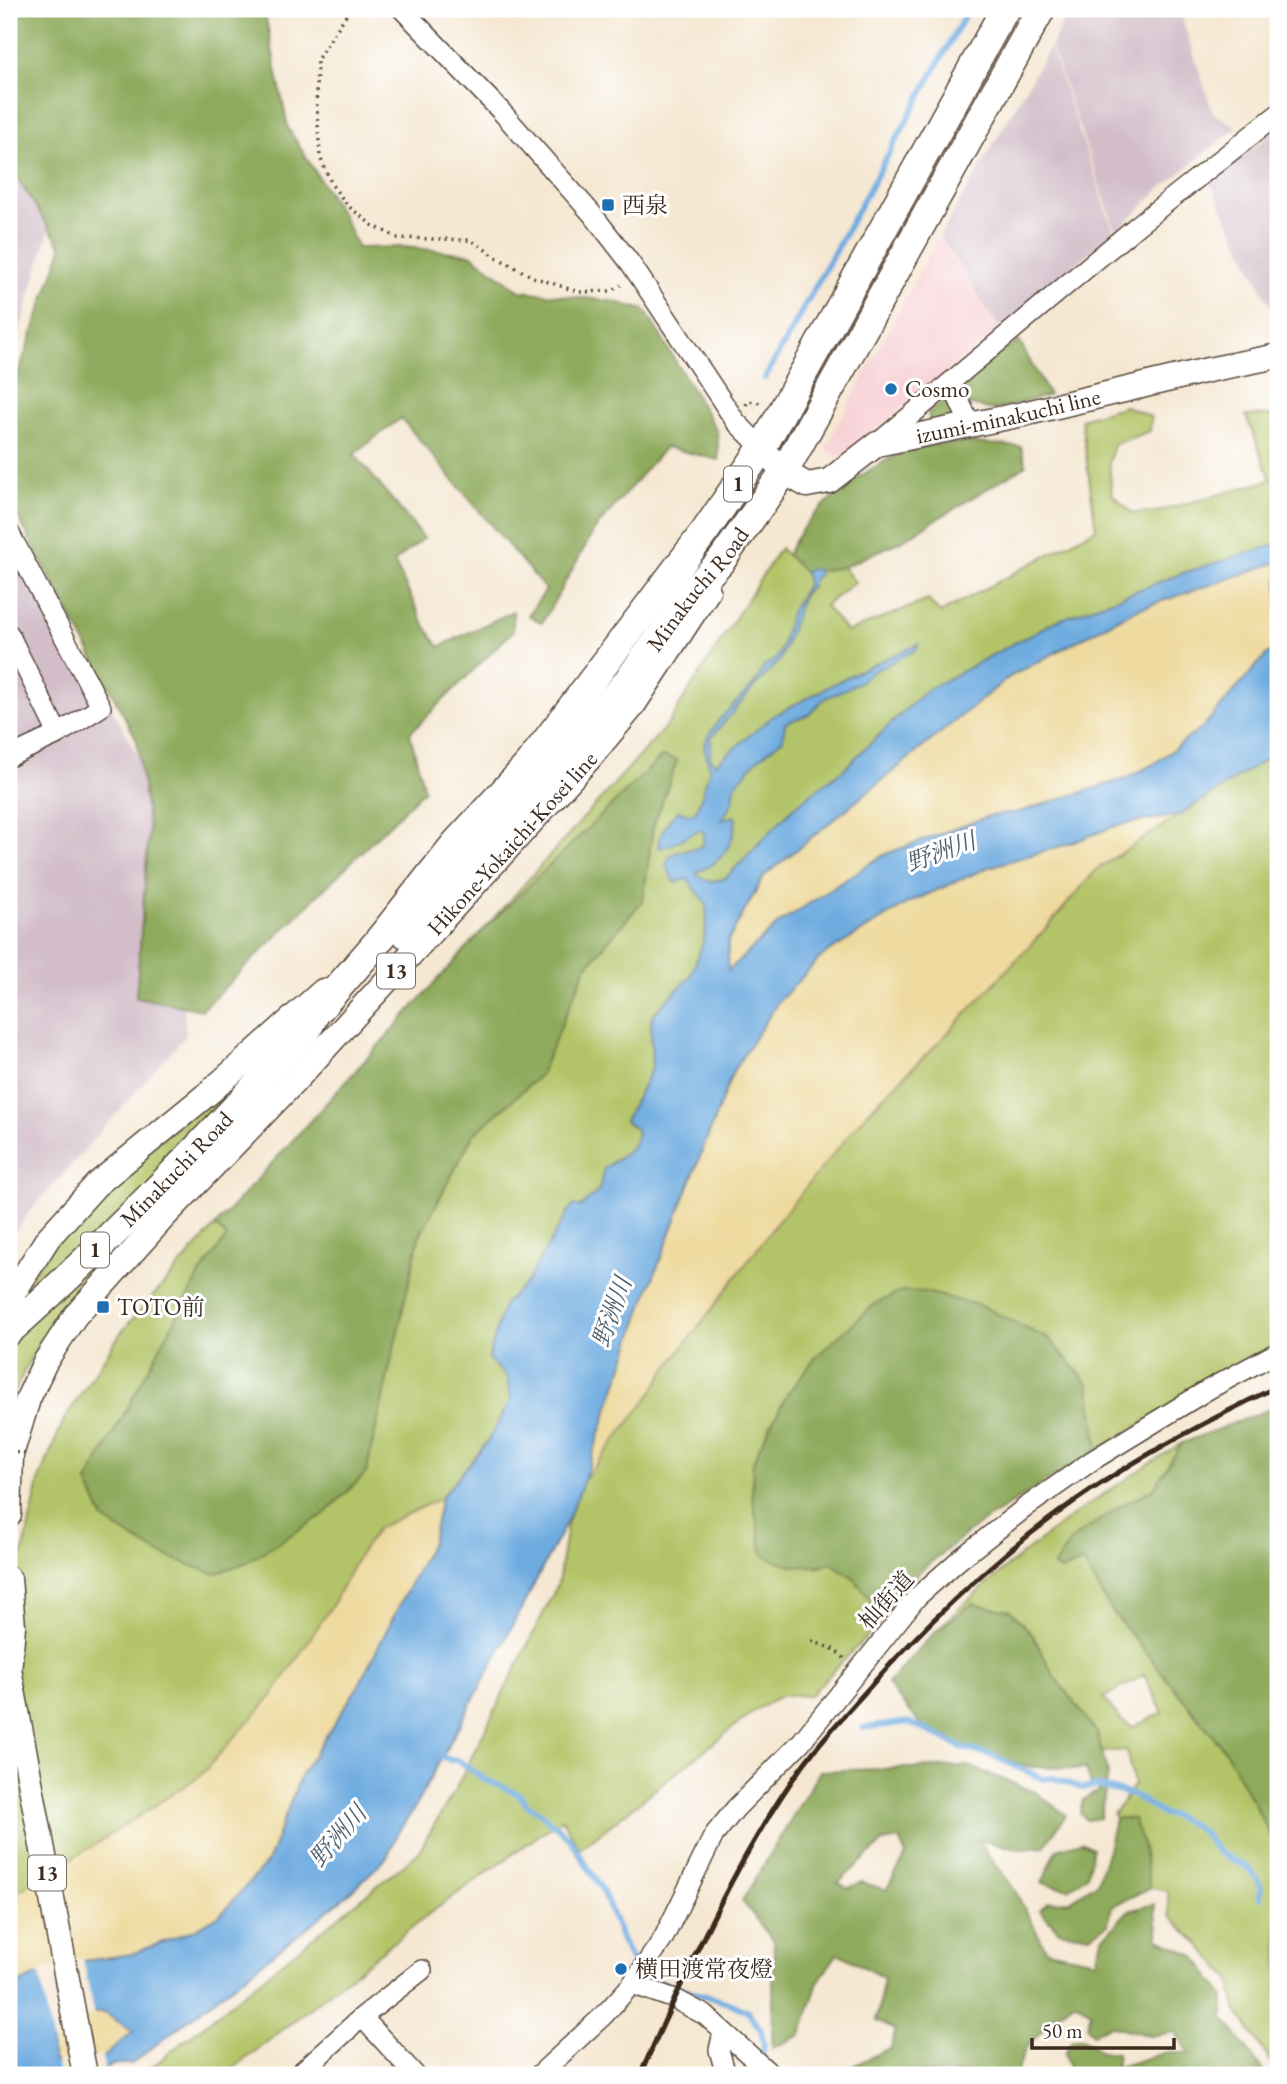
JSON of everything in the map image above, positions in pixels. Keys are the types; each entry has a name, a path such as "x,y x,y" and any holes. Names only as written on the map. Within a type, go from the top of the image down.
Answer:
{"highway":[{"name":"Minakuchi Road","path":"307,1031 315,1014 456,844 528,765 706,530 762,448 1005,9"},
{"name":"Minakuchi Road","path":"9,1331 80,1266 307,1031 326,1020 502,830 627,682 695,589 721,561 784,472 1041,9"}],"main road":[{"name":"izumi-minakuchi line","path":"762,448 784,472 807,485 829,481 877,444 1023,414 1231,364 1278,356"},
{"name":"Hikone-Yokaichi-Kosei line","path":"9,1515 15,1456 28,1399 45,1362 75,1316 162,1219 296,1080 587,761 632,707 706,595 721,561"},
{"name":"Hikone-Yokaichi-Kosei line","path":"9,1300 48,1238 96,1185 284,1029 341,975 391,917 402,912"},
{"name":"13","path":"9,1579 13,1626 9,1670 85,2075"}],"street":[{"path":"402,9 531,145 593,215 638,275 736,422 762,448"},
{"path":"877,444 1174,196 1278,114"},
{"path":"951,383 978,423"},
{"path":"9,532 101,707 58,734 9,757"},
{"path":"9,634 58,734"},
{"name":"杣街道","path":"539,2075 604,2015 638,1977 663,1939 714,1835 736,1808 801,1742 917,1597 1026,1507 1093,1460 1209,1389 1278,1352"},
{"path":"299,2074 362,2017 422,1970"},
{"path":"638,1977 705,2015 763,2068"},
{"path":"362,2017 415,2075"},
{"path":"723,2032 719,2050 726,2075"}],"path":[{"path":"350,9 317,60 316,114 320,157 331,185 348,206 372,225 398,238 471,240 533,277 579,292 611,291 638,275"},
{"path":"743,410 748,401 762,403 766,408"},
{"path":"812,1641 835,1650 858,1671"}],"shaded area":[{"path":"1070,9 1179,9 1213,113 1237,127 1159,190 1116,232 1051,46"},
{"path":"1050,47 1114,232 999,328 940,236"},
{"path":"1278,128 1278,322 1210,182"},
{"path":"9,175 55,211 9,366"},
{"name":"Cosmo","path":"939,236 998,329 841,458 825,449"},
{"path":"9,521 166,807 186,1035 26,1216 9,1241"}],"green space":[{"path":"9,9 264,9 288,128 342,215 358,248 404,247 470,254 520,291 611,301 645,310 717,431 719,460 665,447 595,529 542,623 528,615 546,590 401,418 354,454 424,538 394,562 423,622 439,647 513,611 513,631 410,733 424,790 202,1010 136,997 149,830 137,740 9,500 9,400 62,248 9,165"},
{"path":"1019,341 1049,395 994,410 964,404 960,382"},
{"path":"947,399 957,407 953,418 930,425 928,412"},
{"path":"1125,406 1151,417 1150,431 1114,444 1109,462 1112,494 1132,513 1156,512 1271,480 1246,416 1278,415 1278,544 1186,572 1054,622 925,691 843,770 795,806 726,878 711,882 698,876 688,879 706,903 707,921 703,942 691,976 654,1013 651,1020 652,1068 625,1121 637,1129 637,1137 630,1149 608,1165 595,1195 583,1205 569,1210 526,1284 504,1304 507,1377 511,1400 488,1441 441,1498 378,1528 356,1560 335,1601 273,1696 200,1776 19,1891 9,1902 9,1565 23,1553 40,1477 64,1420 122,1331 215,1226 227,1237 200,1274 245,1563 323,1515 366,1473 419,1237 473,1135 540,1075 586,967 643,900 653,827 677,760 662,757 482,931 668,724 780,548 805,573 843,567 855,582 825,606 847,632 928,600 940,613 1096,529 1081,419"},
{"path":"967,442 1021,447 1026,465 901,541 843,567 805,573 787,555 796,538 824,505 880,464 918,448"},
{"path":"1278,751 1278,1344 1098,1449 817,1356 788,1393 753,1461 752,1496 817,1567 831,1563 854,1578 884,1619 810,1695 781,1696 754,1711 580,1849 562,1819 430,1913 225,2075 142,2075 417,1854 455,1790 558,1584 568,1519 584,1480 778,1221 851,1130 939,1042 1048,926 1097,869"},
{"path":"662,756 677,760 653,827 643,900 586,967 540,1075 473,1135 419,1237 366,1473 323,1515 245,1563 214,1574 156,1552 104,1520 87,1482 200,1274 227,1237 215,1226 482,931"},
{"path":"286,1038 163,1160 186,1181 108,1258 60,1314 39,1344 22,1376 9,1410 9,1313 13,1300 87,1199"},
{"path":"902,1291 925,1292 982,1306 1050,1340 1089,1384 1098,1449 979,1524 920,1571 884,1619 854,1578 831,1563 796,1566 779,1563 763,1555 752,1496 753,1461 788,1393 817,1356 876,1303"},
{"path":"1278,1406 1278,1849 1226,1752 1109,1607 1083,1561 1061,1571 1053,1567 1072,1539 1120,1506 1153,1489 1182,1443"},
{"path":"1182,1443 1153,1490 1120,1506 1061,1571 1083,1560 1109,1607 1226,1752 1278,1849 1278,2073 1236,2009 1231,1981 1170,1916 1168,1891 1150,1888 1142,1843 1133,1819 1115,1818 1113,1814 1134,1784 1126,1750 1102,1752 1097,1733 1054,1676 1032,1634 932,1635 991,1581 1051,1532","holes":["1144,1675 1163,1713 1133,1727 1121,1720 1103,1698"]},
{"path":"972,1604 1011,1611 1032,1634 1054,1676 1097,1733 1108,1774 1100,1818 1086,1820 1080,1812 1083,1800 1100,1790 1091,1784 1086,1769 1031,1767 976,1752 924,1728 887,1684 932,1635"},
{"path":"968,1766 1035,1792 1066,1815 1044,1847 1021,1849 978,1840 1014,1889 1047,1951 1096,1961 1102,1939 1128,1911 1155,1904 1159,1939 1195,1956 1224,1996 1224,2018 1266,2075 1059,2075 1070,2071 1065,2054 1071,2041 1081,2038 1102,2052 1117,2053 1115,2068 1164,2053 1189,2053 1175,2032 1150,2036 1110,2025 1093,2035 1087,2026 1091,2012 1074,2002 1054,2017 1025,2049 1016,2075 859,2075 853,2066 890,2048 896,2030 876,2021 884,1978 838,1953 818,1982 801,2035 772,2048 774,1942 742,1901 820,1771","holes":["899,1839 906,1855 886,1890 862,1882 848,1888 838,1883 883,1842"]},
{"path":"1115,1818 1133,1819 1142,1843 1150,1888 1112,1906 1108,1924 1090,1936 1059,1931 1040,1910 1048,1902 1070,1901 1097,1883"},
{"path":"1081,1842 1093,1848 1087,1875 1069,1889 1042,1883 1057,1849"}],"sand":[{"path":"1278,562 1278,647 1267,654 1203,727 1154,764 1128,778 1019,812 989,816 727,972 728,941 764,876 1009,677 1135,610"},
{"path":"1179,815 1097,869 1048,926 939,1042 871,1108 778,1221 584,1480 647,1294 733,1071 778,1002 822,956 910,902 989,867 1068,844 1118,825"},
{"path":"441,1498 432,1541 359,1685 302,1773 267,1863 220,1915 194,1930 132,1954 71,1963 9,1987 9,1902 19,1891 200,1776 272,1696 335,1601 356,1560 378,1528"},
{"path":"84,2012 104,2013 134,2031 103,2058 89,2066 61,2066 53,2059 52,2042"}],"water":[{"name":"野洲川","path":"1278,544 1278,562 1135,610 1009,677 764,876 728,941 728,971 778,924 883,855 989,816 1019,812 1128,778 1154,764 1203,727 1267,654 1278,647 1278,751 1179,815 1118,825 1068,844 989,867 910,902 822,956 778,1002 733,1071 647,1294 584,1480 568,1519 387,1857 353,1890 307,1928 131,2064 112,2065 97,2075 9,2075 9,1987 71,1963 132,1954 194,1930 220,1915 267,1863 302,1773 359,1685 432,1541 441,1498 488,1441 511,1400 507,1377 488,1359 504,1304 526,1283 569,1210 574,1205 581,1207 599,1190 604,1169 631,1149 637,1136 636,1129 625,1121 652,1068 651,1020 691,976 707,921 706,903 687,879 675,883 666,865 669,857 676,853 701,846 704,833 701,830 658,848 660,838 678,811 693,814 696,811 710,770 704,746 708,736 720,719 756,682 764,666 776,659 791,612 807,585 805,572 810,569 818,570 819,575 803,595 780,660 711,738 710,757 715,764 773,716 860,670 919,644 916,650 824,699 810,714 785,723 783,739 757,760 735,785 733,801 722,820 733,816 736,819 733,837 720,858 697,872 698,876 711,882 726,878 795,806 843,770 925,691 1054,622 1186,572","holes":["83,2012 104,2013 133,2031 89,2066 81,2068 57,2064 52,2055 52,2042"]}],"pier":[{"path":"83,1958 94,2016 85,2016 59,2038 55,2043 55,2054 39,1972"},
{"path":"101,2053 105,2072 102,2075 59,2075 55,2056 63,2063 83,2065"}],"waterway":[{"path":"765,378 964,17"},
{"path":"863,1728 909,1722 964,1748 992,1755 1043,1779 1053,1778 1082,1788 1097,1786 1134,1795 1162,1814 1174,1816 1194,1826 1219,1853 1249,1868 1259,1882 1260,1898"},
{"path":"435,1753 450,1760 458,1760 484,1779 519,1794 526,1804 542,1814 571,1840 603,1891 626,1951 638,1969 651,1979 732,2004 748,2012 761,2030 764,2045 760,2059"}],"railway":[{"path":"640,2075 710,1924 770,1814 812,1753 875,1681 957,1597 1046,1521 1151,1452 1278,1386"}],"place":[{"name":"西泉","path":"608,205"},
{"name":"Cosmo","path":"891,389"},
{"name":"TOTO前","path":"103,1307"},
{"name":"横田渡常夜燈","path":"621,1969"}]}
